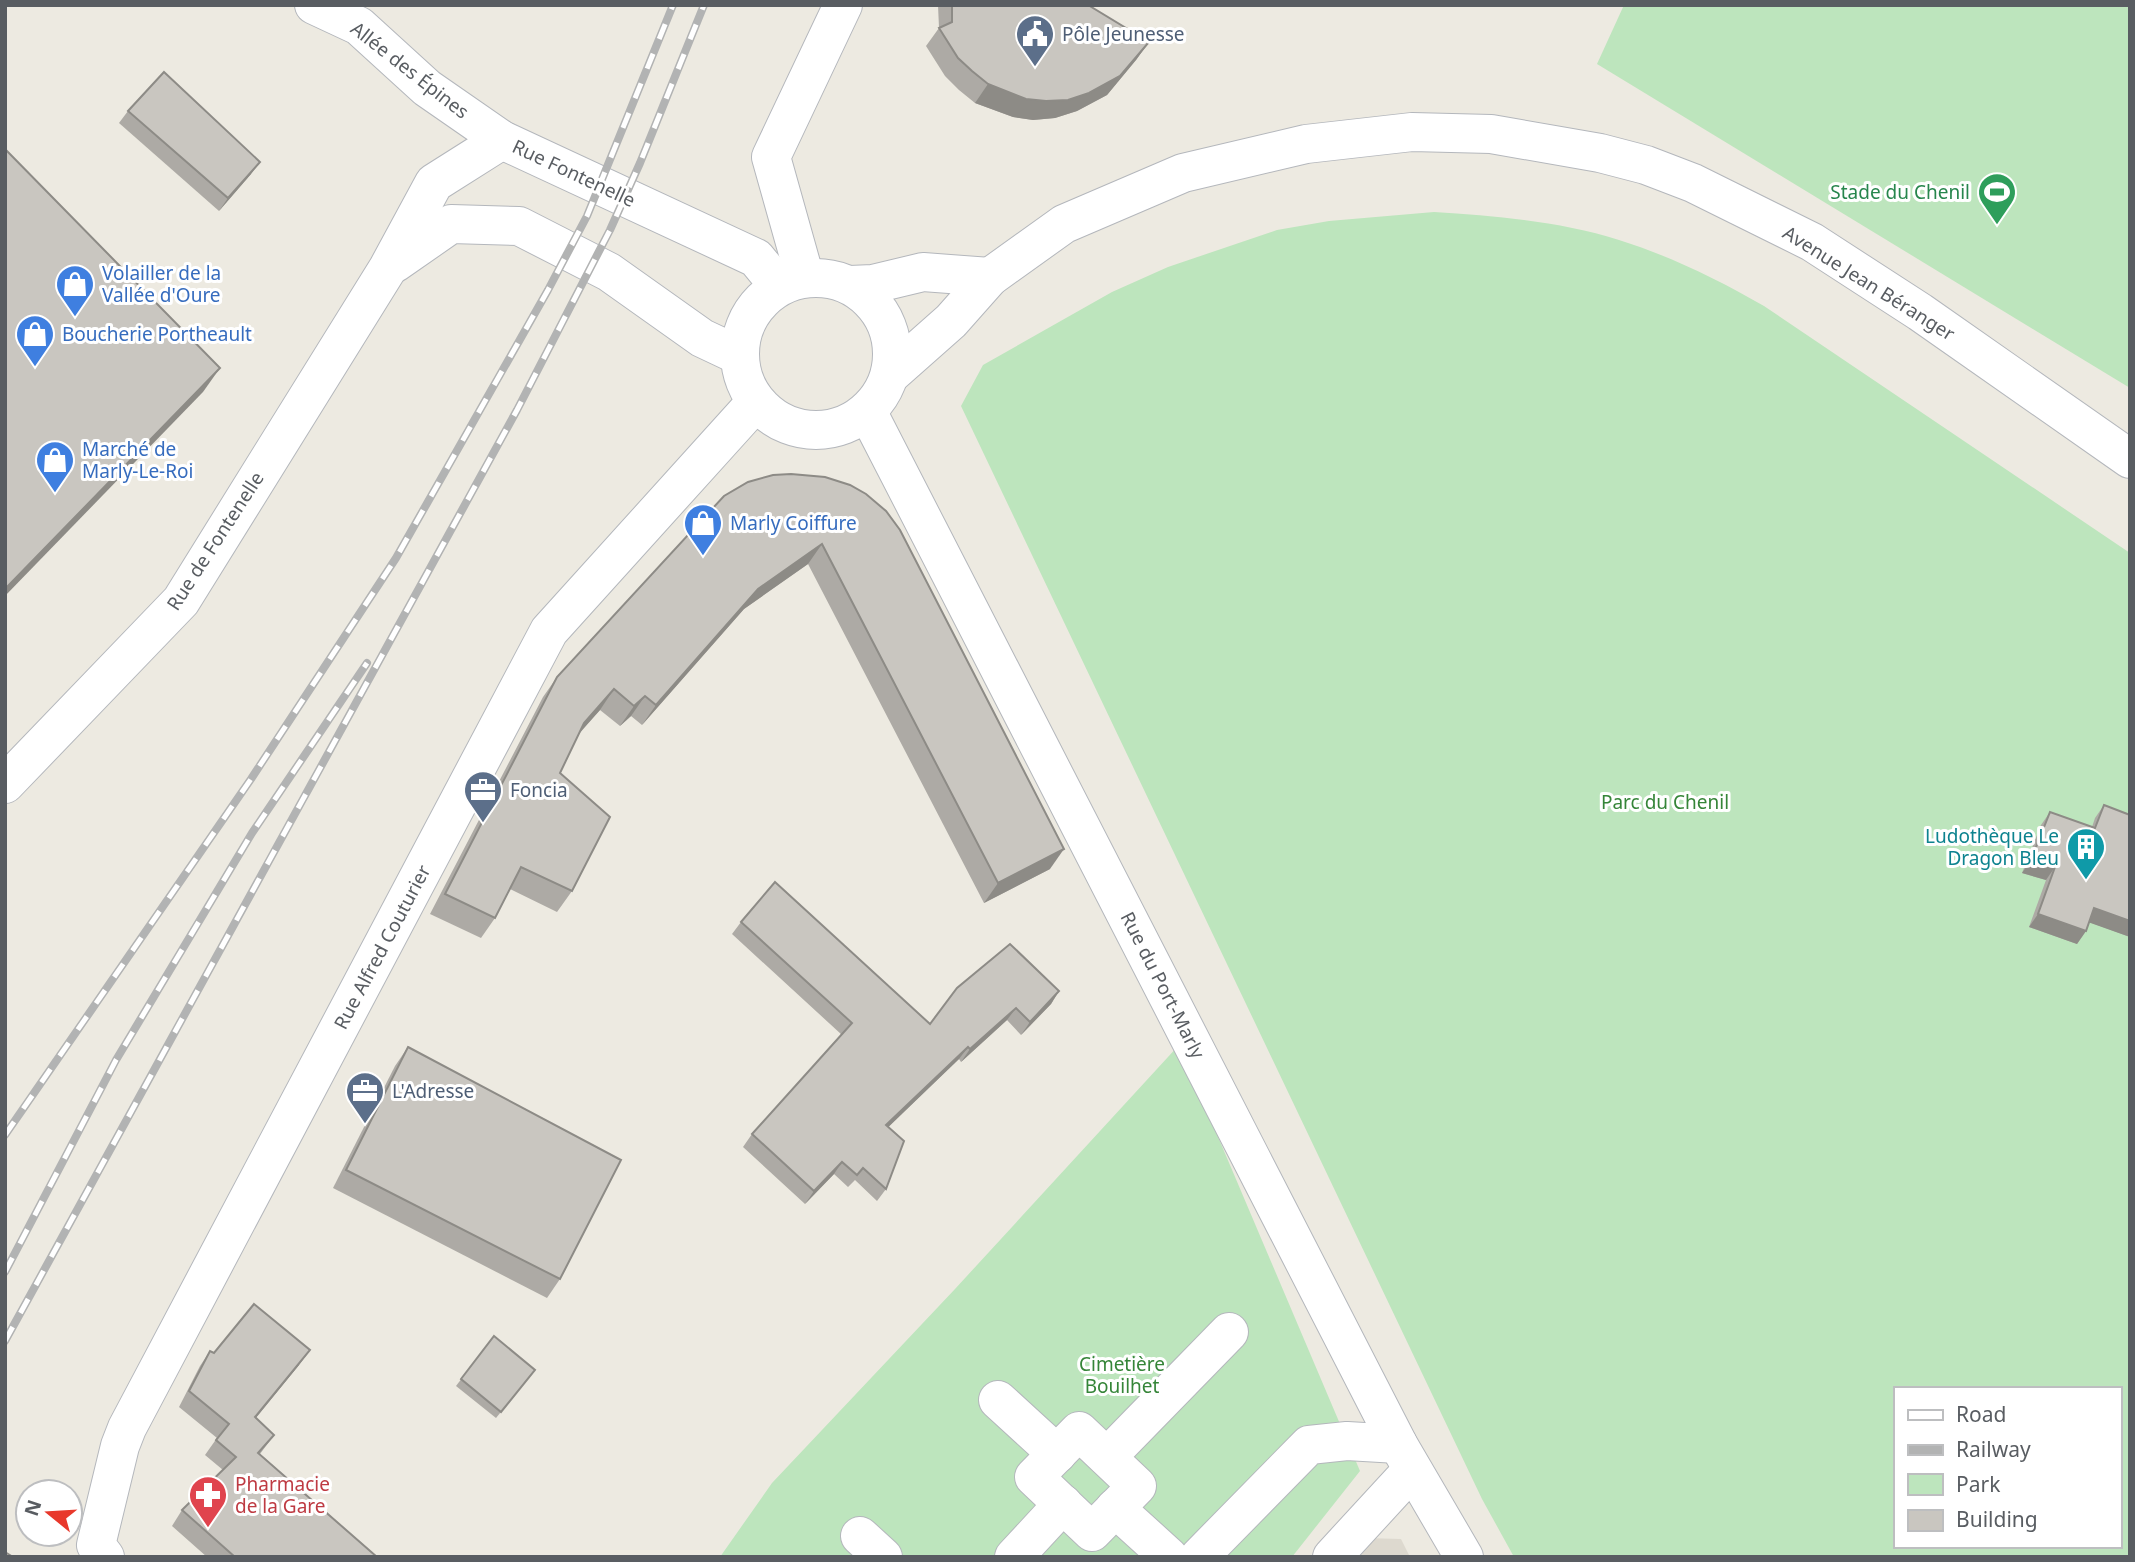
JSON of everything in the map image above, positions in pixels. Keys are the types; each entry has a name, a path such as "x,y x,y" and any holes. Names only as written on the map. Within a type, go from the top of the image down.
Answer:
{"street":[{"name":"Allée des Épines","path":"314,5 359,26 427,88 502,140"},
{"path":"792,282 771,157 843,5"},
{"name":"Avenue Jean Béranger","path":"890,375 951,321 990,277 1064,224 1183,173 1306,144 1412,132 1491,134 1600,153 1646,165 1693,183 1812,242 1920,312 2130,459"},
{"name":"Rue Fontenelle","path":"388,268 434,183 502,140 756,258 792,282"},
{"path":"388,268 451,224 519,226 609,272 702,338 738,355"},
{"name":"Rue de Fontenelle","path":"5,784 181,601 388,268"},
{"path":"850,285 873,284 923,272 990,277"},
{"path":"828,278 850,285 872,301 887,323 892,349 890,375 881,395 867,411 847,425 822,431 797,429 774,419 755,402 743,380 738,355 741,334 750,315 762,298 792,282 828,278"},
{"name":"Rue Alfred Couturier","path":"100,1551 120,1446 127,1428 549,631 755,402"},
{"name":"Rue du Port-Marly","path":"867,411 1405,1457 1464,1557"},
{"path":"1107,1457 1229,1332"},
{"path":"998,1400 1057,1454"},
{"path":"1079,1430 1107,1457 1137,1486 1092,1532 1034,1477 1079,1430"},
{"path":"1199,1557 1309,1445 1347,1441 1405,1457 1332,1557"},
{"path":"1014,1557 1063,1504"},
{"path":"1115,1508 1169,1557"}],"shaded area":[{"path":"1365,1538 1401,1539 1410,1557 1350,1557"}],"green space":[{"name":"Stade du Chenil","path":"1624,5 2130,5 2130,388 1597,64"},
{"name":"Parc du Chenil","path":"1434,212 1551,224 1638,246 1711,277 1764,306 2130,553 2130,1557 1514,1557 1482,1499 961,406 983,365 1112,292 1168,267 1277,230 1329,221"},
{"name":"Cimetière Bouilhet","path":"1179,1045 1360,1471 1292,1557 720,1557 772,1483"}],"building":[{"name":"Pôle Jeunesse","path":"952,5 1088,5 1149,42 1120,76 1089,93 1068,100 1026,99 988,84 958,58 939,28 952,22"},
{"path":"164,72 260,162 228,198 128,111"},
{"name":"Marché de Marly-Le-Roi","path":"5,149 220,368 5,589"},
{"path":"773,475 825,477 850,485 886,511 900,530 1064,849 998,883 822,544 758,589 656,705 645,696 634,706 614,689 584,723 560,773 610,817 572,891 521,867 495,918 445,894 557,677 724,496 748,482"},
{"name":"Ludothèque Le Dragon Bleu","path":"2104,805 2130,815 2130,921 2094,908 2086,931 2038,914 2055,867 2031,860 2050,812 2095,828"},
{"path":"775,882 930,1024 957,988 1010,944 1059,991 1030,1022 1016,1008 970,1049 968,1047 886,1125 904,1141 886,1189 863,1168 857,1175 842,1162 814,1191 752,1134 852,1023 741,922"},
{"path":"408,1047 621,1160 560,1279 346,1170"},
{"path":"254,1304 310,1350 255,1417 274,1435 258,1453 377,1557 235,1557 182,1510 236,1457 216,1440 229,1424 189,1391 210,1351 214,1353"},
{"path":"494,1336 535,1370 501,1412 461,1379"}],"railway":[{"path":"5,1135 251,779 396,558 587,216 673,5"},
{"path":"5,1341 517,410 610,230 704,5"},
{"path":"5,1272 116,1060 252,833 367,663"}],"place":[{"name":"Pôle Jeunesse","path":"1035,68"},
{"name":"Stade du Chenil","path":"1997,226"},
{"name":"Volailler de la Vallée d'Oure","path":"75,318"},
{"name":"Boucherie Portheault","path":"35,368"},
{"name":"Marché de Marly-Le-Roi","path":"55,494"},
{"name":"Marly Coiffure","path":"703,557"},
{"name":"Foncia","path":"483,824"},
{"name":"Ludothèque Le Dragon Bleu","path":"2086,881"},
{"name":"L'Adresse","path":"365,1125"},
{"name":"Pharmacie de la Gare","path":"208,1529"}]}
